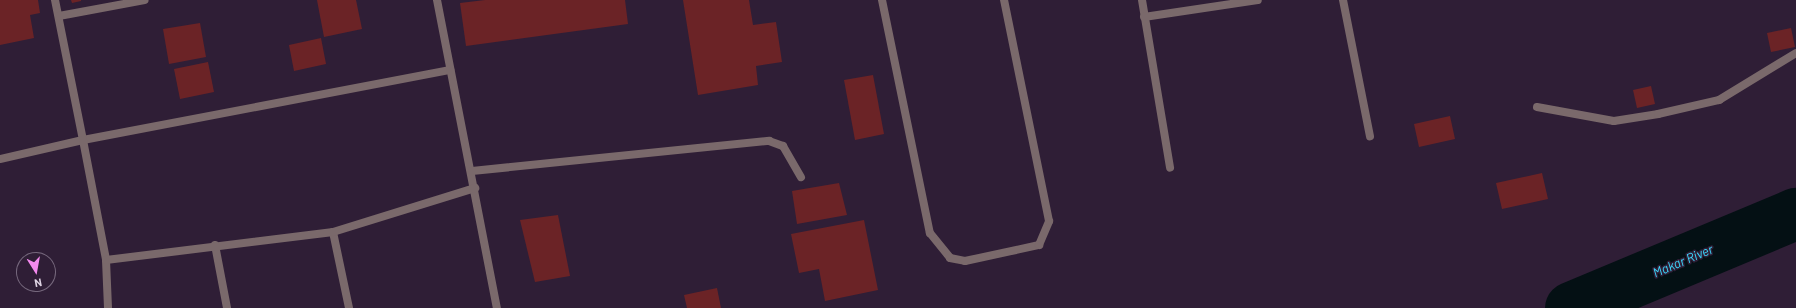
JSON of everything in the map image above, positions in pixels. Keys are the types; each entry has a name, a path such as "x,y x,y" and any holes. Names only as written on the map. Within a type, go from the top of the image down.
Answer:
{"street":[{"path":"55,0 106,260 108,308"},
{"path":"59,16 145,0"},
{"path":"437,0 450,70 472,171 497,308"},
{"path":"882,0 930,233 950,258 965,261 1039,245 1049,221 1004,0"},
{"path":"1142,0 1170,168"},
{"path":"1144,17 1258,0"},
{"path":"1343,0 1370,136"},
{"path":"1537,106 1614,121 1658,114 1719,100 1796,53"},
{"path":"0,159 83,140 450,70"},
{"path":"472,171 769,141 783,146 801,177"},
{"path":"106,260 215,245 333,232 475,188"},
{"path":"333,232 349,308"},
{"path":"215,245 227,308"}],"building":[{"path":"0,0 38,0 40,13 30,15 34,38 0,45"},
{"path":"71,0 81,0 81,1 72,3"},
{"path":"317,0 356,0 362,29 324,37"},
{"path":"485,0 625,0 628,24 466,46 460,3"},
{"path":"683,0 749,0 753,25 776,22 782,62 756,66 758,85 698,95"},
{"path":"200,23 206,57 169,64 163,29"},
{"path":"1791,28 1795,47 1771,52 1767,33"},
{"path":"321,38 326,64 294,71 289,45"},
{"path":"208,62 214,92 180,99 174,69"},
{"path":"873,75 884,134 855,140 844,80"},
{"path":"1651,86 1655,104 1637,108 1633,90"},
{"path":"1450,116 1455,139 1419,147 1414,124"},
{"path":"1542,173 1548,199 1502,209 1496,183"},
{"path":"839,183 847,215 797,224 792,191"},
{"path":"558,215 570,276 535,282 520,220"},
{"path":"864,220 878,290 825,301 819,269 799,273 791,234"},
{"path":"717,288 721,308 687,308 684,295"}],"waterway":[{"name":"Makar River","path":"1571,308 1796,214"}]}
